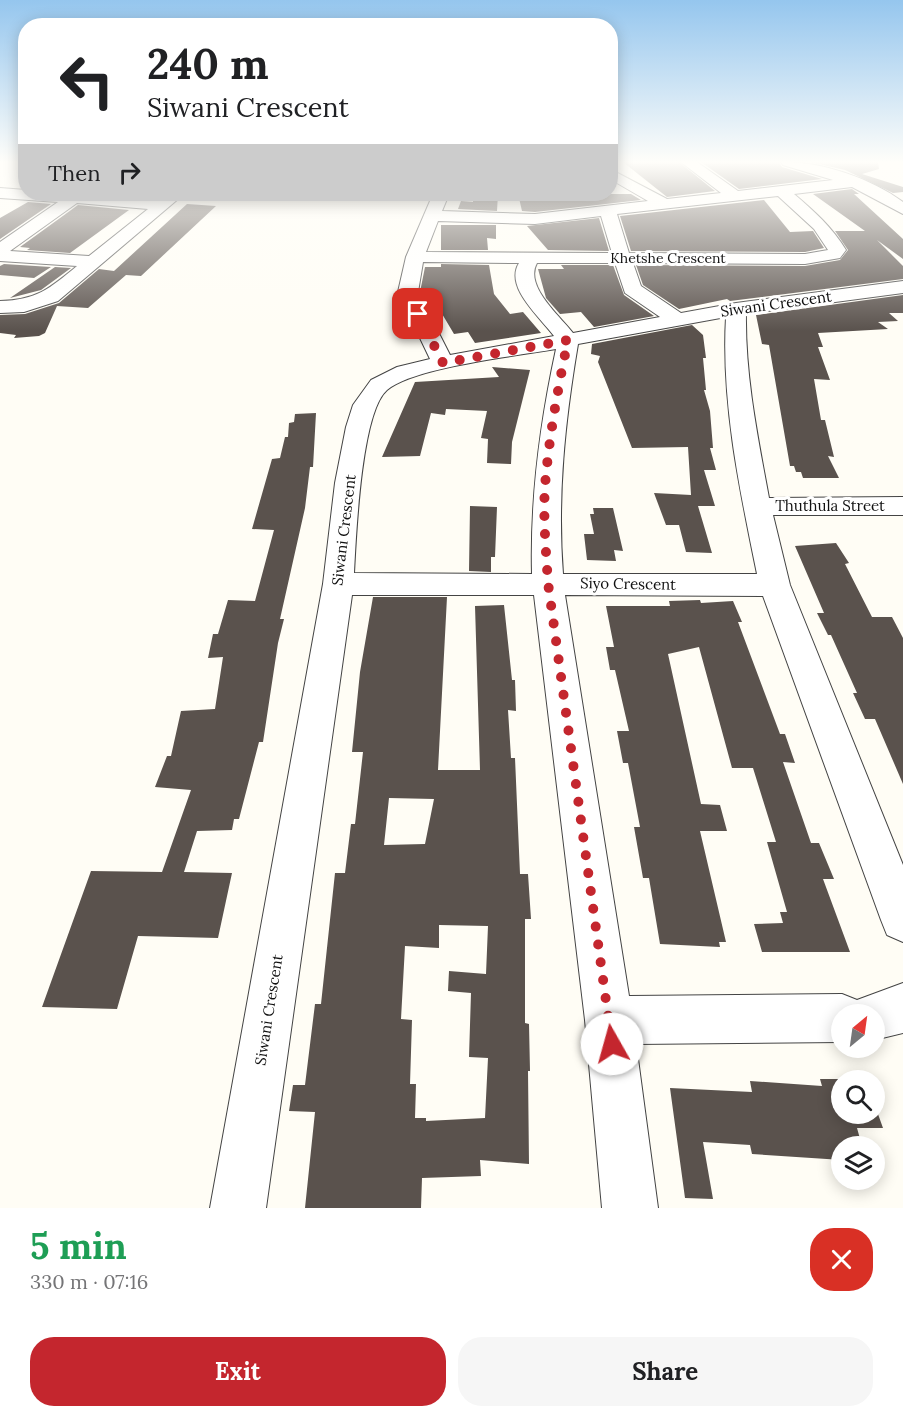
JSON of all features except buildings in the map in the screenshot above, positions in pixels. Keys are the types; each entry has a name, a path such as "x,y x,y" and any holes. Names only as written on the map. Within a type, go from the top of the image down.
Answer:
{"street":[{"path":"1,252 47,218"},
{"path":"0,307 43,302 146,218"},
{"path":"431,218 415,257 408,292 443,363"},
{"path":"498,218 522,218"},
{"path":"610,218 632,289 678,320"},
{"name":"Khetshe Crescent","path":"415,257 805,259 834,254 837,250 834,243 813,218"},
{"path":"1,252 93,262"},
{"path":"531,258 524,270 525,285 568,340 545,486 544,532 548,583 609,1020 630,1208"},
{"name":"Siwani Crescent","path":"238,1208 338,584 349,482 364,402 373,390 397,375 443,363 736,309 903,287"},
{"path":"736,309 735,339 743,421 757,507 775,585 903,920"},
{"name":"Thuthula Street","path":"757,507 903,506"},
{"name":"Siyo Crescent","path":"338,584 775,585"},
{"path":"885,1015 892,1014 903,1007"},
{"path":"609,1020 831,1018"}],"route":[{"path":"418,314 443,363 568,340 545,486 545,549 612,1044"}]}
